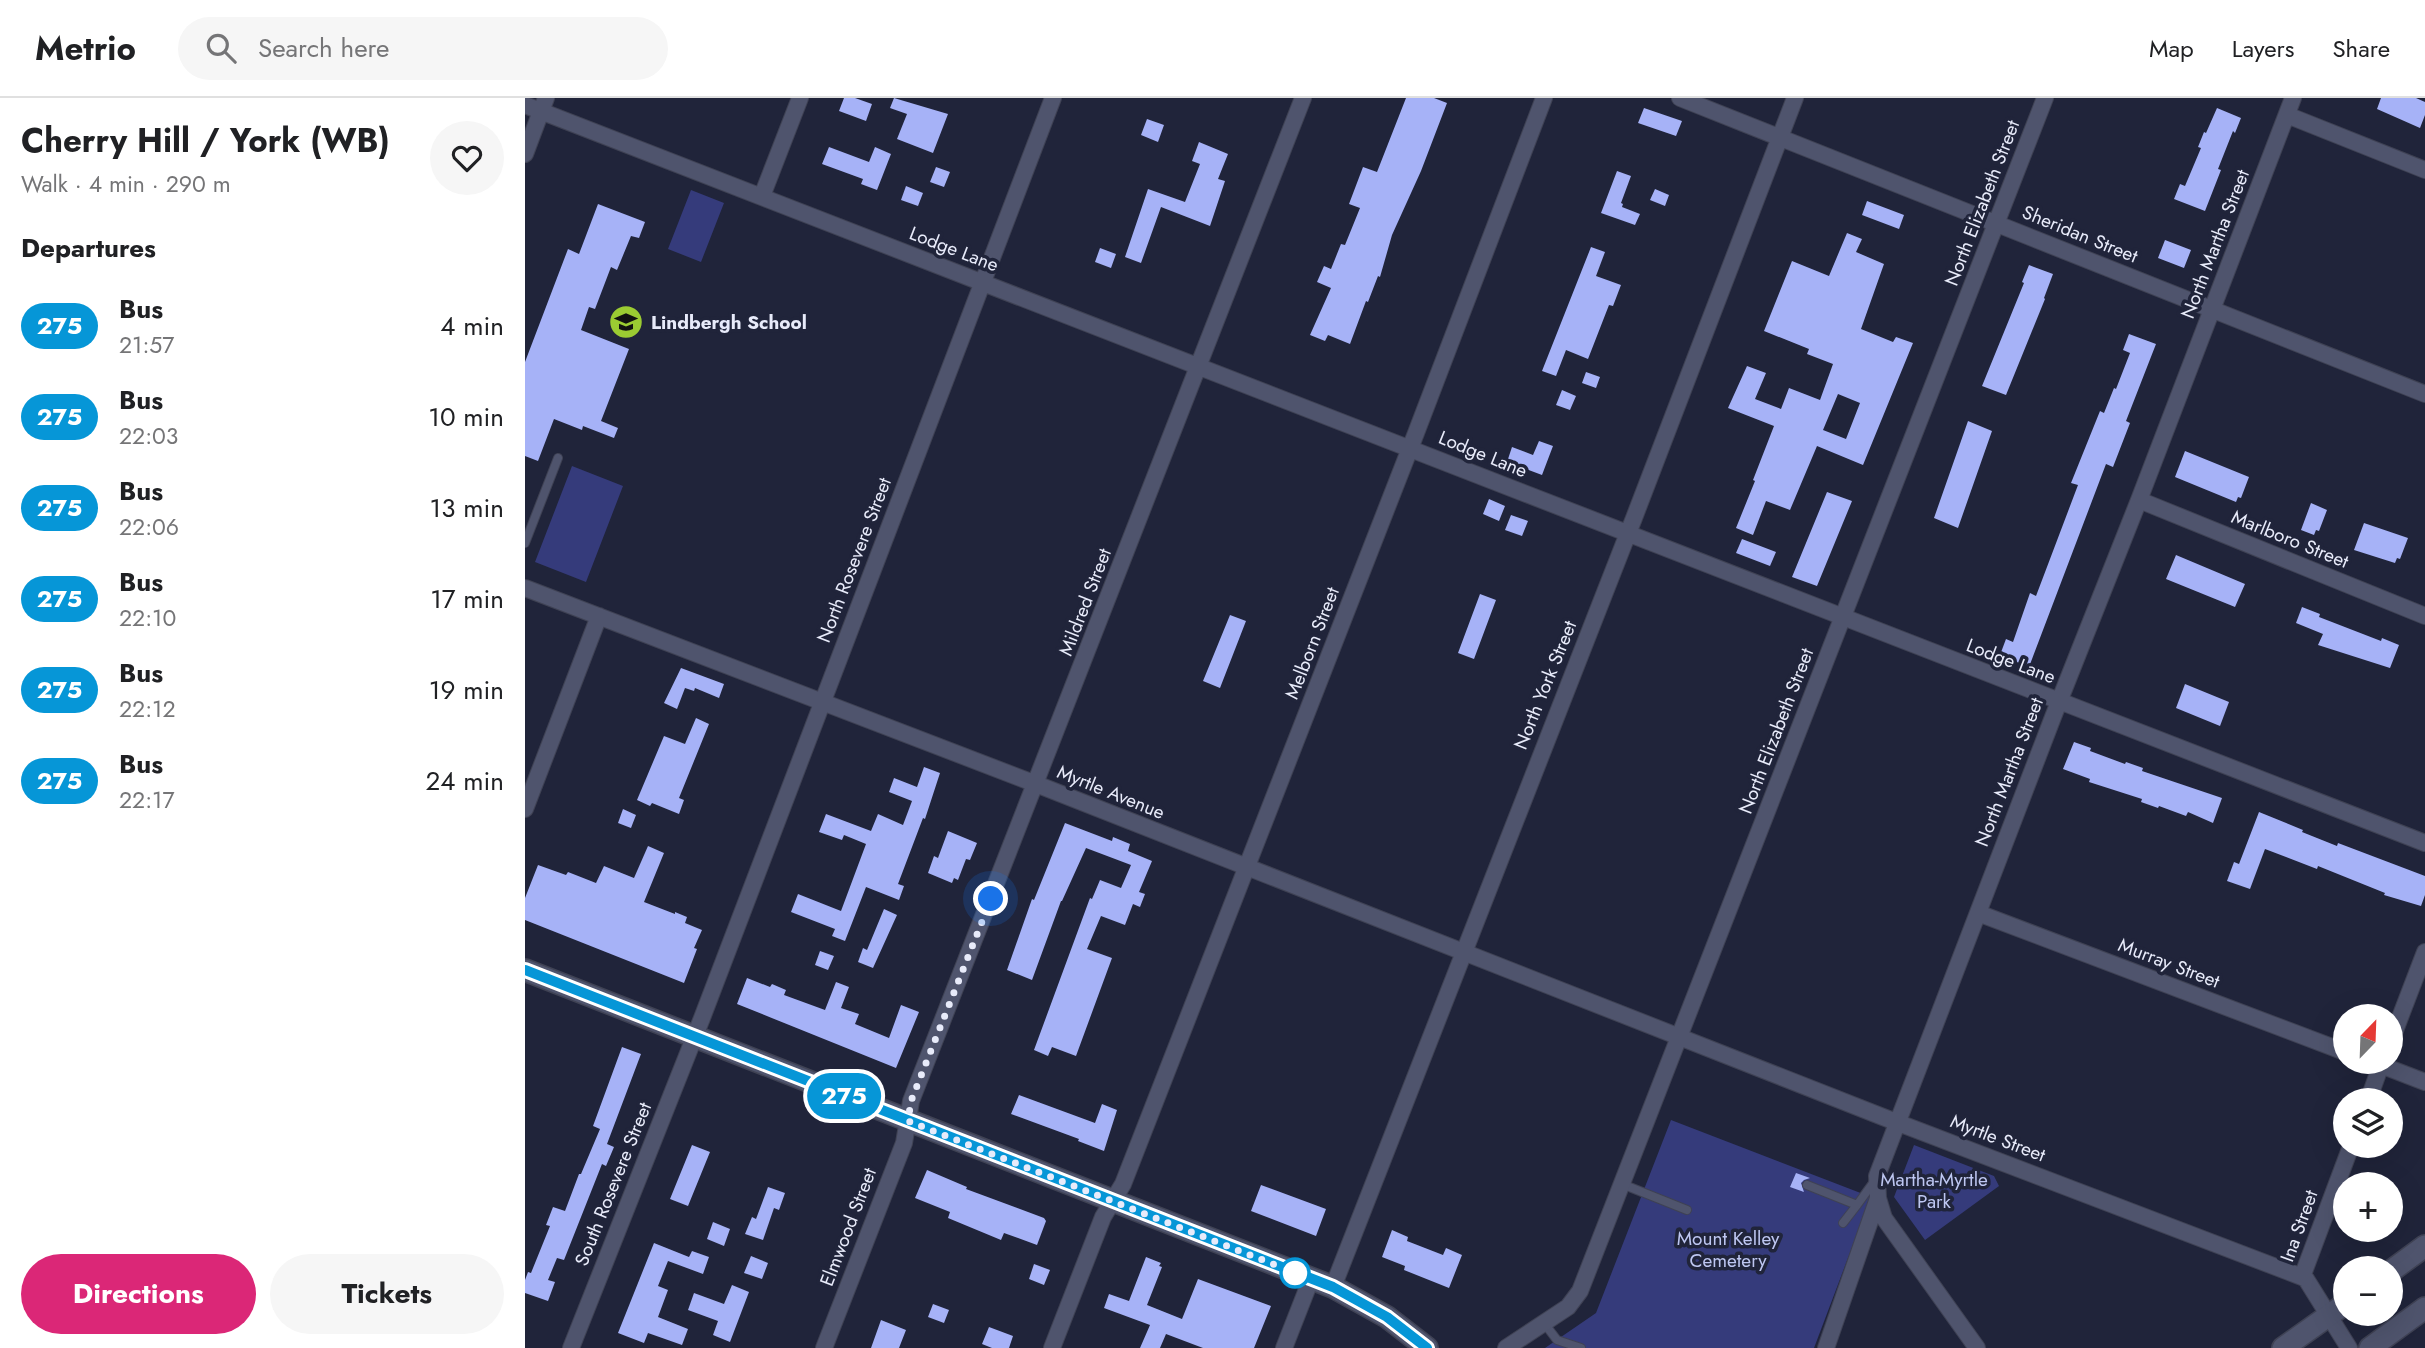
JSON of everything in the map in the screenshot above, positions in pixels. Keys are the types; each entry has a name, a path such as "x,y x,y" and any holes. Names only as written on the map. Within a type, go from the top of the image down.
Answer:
{"street":[{"path":"762,197 800,98"},
{"name":"North Rosevere Street","path":"695,1037 1053,98"},
{"name":"Mildred Street","path":"908,1121 911,1101 1303,98"},
{"name":"Melborn Street","path":"1052,1348 1103,1217 1123,1184 1544,98"},
{"name":"Sheridan Street","path":"1681,98 2425,394"},
{"name":"North York Street","path":"1333,1287 1795,98"},
{"name":"North Elizabeth Street","path":"1506,1348 1577,1298 2045,98"},
{"name":"North Martha Street","path":"1826,1348 1878,1198 1877,1176 2293,98"},
{"name":"Lodge Lane","path":"525,105 544,105 762,197 2425,843"},
{"path":"525,154 544,105"},
{"path":"2287,115 2425,170"},
{"name":"Marlboro Street","path":"2139,500 2425,616"},
{"name":"Myrtle Avenue","path":"525,587 1679,1038"},
{"path":"525,809 599,617"},
{"name":"Murray Street","path":"1978,913 2333,1047"},
{"path":"2403,1010 2425,952"},
{"path":"525,970 1333,1287 1387,1317 1427,1348"},
{"name":"South Rosevere Street","path":"571,1348 695,1037"},
{"name":"Myrtle Street","path":"1679,1038 2302,1277"},
{"path":"2403,1073 2425,1082"},
{"name":"Elmwood Street","path":"824,1348 904,1143 908,1121"},
{"name":"Ina Street","path":"2333,1305 2302,1277 2347,1158"},
{"path":"1878,1198 1884,1218 1977,1348"},
{"path":"2403,1262 2425,1246"},
{"path":"1284,1348 1311,1279"},
{"path":"2382,1342 2425,1308"},
{"path":"2283,1348 2333,1312"},
{"name":"Ina Street","path":"2342,1326 2349,1348"}],"lane":[{"path":"525,543 558,458"},
{"path":"1843,1223 1877,1176"},
{"path":"1622,1184 1687,1210"},
{"path":"1807,1185 1857,1205"},
{"path":"1543,1323 1557,1340 1581,1348"}],"green space":[{"path":"691,190 724,203 701,262 668,249"},
{"path":"572,466 623,486 586,582 535,562"},
{"name":"Mount Kelley Cemetery","path":"1671,1120 1871,1197 1814,1348 1545,1348 1596,1313"},
{"name":"Martha-Myrtle Park","path":"1914,1145 1994,1176 1999,1186 1925,1240 1894,1197"}],"building":[{"path":"844,98 855,98 872,104 866,121 839,111"},
{"path":"894,98 948,114 933,153 897,139 907,114 890,108"},
{"path":"1406,98 1434,98 1447,103 1421,171 1392,235 1380,277 1378,276 1368,302 1366,301 1350,344 1328,335 1325,341 1310,335 1331,288 1317,282 1324,266 1331,269 1341,244 1345,245 1360,208 1349,204 1363,167 1377,172"},
{"path":"2381,98 2416,98 2425,102 2425,115 2420,128 2377,109"},
{"path":"1644,108 1682,121 1676,136 1638,123"},
{"path":"2217,108 2241,118 2218,169 2221,170 2205,211 2174,199 2180,184 2185,186 2201,148 2198,147 2204,132 2206,133"},
{"path":"1147,119 1164,125 1158,142 1141,135"},
{"path":"1199,142 1228,154 1218,179 1225,181 1210,226 1161,207 1141,263 1125,257 1148,189 1185,202 1200,164 1192,161"},
{"path":"829,147 869,162 875,147 891,154 877,190 861,184 863,179 822,164"},
{"path":"936,167 950,172 944,187 930,182"},
{"path":"1617,171 1631,176 1621,203 1622,207 1640,214 1635,225 1601,213"},
{"path":"906,186 923,193 918,206 901,200"},
{"path":"1655,189 1669,195 1665,206 1650,200"},
{"path":"1867,201 1904,215 1899,229 1862,215"},
{"path":"598,204 645,222 639,238 631,236 617,270 611,267 595,309 589,307 581,330 629,349 601,421 618,428 614,438 554,419 538,461 525,456 525,362 568,249 579,254"},
{"path":"1847,233 1862,239 1856,252 1884,264 1861,329 1893,342 1896,337 1913,343 1863,465 1817,446 1790,510 1766,501 1753,535 1736,528 1774,426 1728,408 1747,366 1766,373 1755,399 1781,409 1789,388 1820,400 1833,364 1807,354 1809,349 1764,331 1792,261 1829,276","holes":["1838,394 1860,403 1846,439 1823,430"]},
{"path":"2165,240 2191,250 2184,268 2158,258"},
{"path":"1591,247 1605,252 1596,276 1621,285 1613,306 1609,305 1588,359 1566,350 1556,376 1542,371"},
{"path":"1100,248 1116,254 1111,268 1095,262"},
{"path":"2029,265 2053,274 2006,395 1982,386"},
{"path":"2129,334 2156,344 2126,421 2130,423 2113,467 2106,464 2029,667 2000,655 2006,639 2013,642 2030,593 2036,596 2078,485 2071,483 2100,411 2104,413 2130,353 2123,350"},
{"path":"1586,372 1600,377 1596,388 1582,383"},
{"path":"1562,390 1576,396 1570,410 1556,405"},
{"path":"1968,421 1992,431 1958,528 1934,518"},
{"path":"1539,441 1553,446 1542,475 1507,462 1512,447 1533,455"},
{"path":"2185,451 2249,477 2241,498 2238,497 2236,502 2175,477"},
{"path":"1827,492 1852,501 1817,586 1792,577"},
{"path":"1489,499 1505,506 1499,521 1483,514"},
{"path":"2311,503 2327,510 2319,531 2316,530 2314,535 2301,530"},
{"path":"1511,515 1528,521 1522,536 1505,530"},
{"path":"2364,523 2408,538 2400,559 2397,558 2395,563 2354,550"},
{"path":"1742,539 1776,552 1770,566 1736,553"},
{"path":"2176,555 2245,584 2235,607 2166,579"},
{"path":"1480,594 1496,600 1474,659 1458,653"},
{"path":"2302,607 2320,614 2319,617 2381,641 2382,638 2399,645 2390,668 2318,645 2323,634 2296,623"},
{"path":"1230,615 1246,621 1220,688 1203,681"},
{"path":"681,668 724,684 719,698 695,688 694,691 685,688 677,709 664,703"},
{"path":"2185,684 2229,702 2220,726 2176,708"},
{"path":"696,718 709,724 679,798 684,800 679,814 637,800 664,736 685,744"},
{"path":"2074,742 2091,748 2090,751 2143,768 2142,771 2222,798 2213,823 2188,812 2186,816 2141,802 2142,799 2089,782 2090,779 2063,769"},
{"path":"924,767 940,773 925,819 923,818 898,884 904,886 899,900 866,887 845,941 832,936 835,929 791,912 798,894 841,911 866,844 844,835 842,840 819,832 826,814 871,831 878,814 903,825 912,801 889,792 894,778 917,787"},
{"path":"623,809 636,815 631,828 618,823"},
{"path":"2259,812 2337,846 2338,843 2425,876 2425,895 2421,906 2384,895 2385,893 2318,866 2317,869 2265,849 2250,889 2227,881 2234,862 2239,864"},
{"path":"1065,823 1112,841 1113,837 1130,844 1128,851 1152,861 1139,892 1145,894 1140,907 1133,904 1125,925 1101,916 1087,949 1112,958 1076,1056 1052,1047 1048,1056 1034,1050 1090,898 1092,899 1100,880 1121,888 1131,865 1086,848 1061,901 1032,980 1007,970 1032,899 1034,900"},
{"path":"948,831 977,843 970,860 966,859 958,880 954,878 952,883 928,873 934,856 938,858"},
{"path":"648,846 664,853 644,902 687,917 685,923 702,930 684,983 525,920 525,898 538,865 566,875 568,872 596,883 604,866 634,878"},
{"path":"884,909 897,915 873,968 858,962 863,948 867,950"},
{"path":"820,951 834,956 828,970 815,965"},
{"path":"747,978 770,987 772,984 786,990 784,995 825,1010 836,982 849,987 841,1008 859,1014 855,1024 889,1038 901,1005 919,1012 896,1068 737,1004"},
{"path":"622,1047 641,1054 607,1144 614,1147 606,1166 602,1164 564,1260 557,1258 548,1280 555,1282 548,1301 525,1293 525,1280 528,1272 531,1273 550,1226 546,1225 553,1207 565,1211 600,1129 593,1126"},
{"path":"1019,1095 1095,1123 1102,1104 1117,1110 1104,1151 1011,1114"},
{"path":"692,1145 710,1152 688,1206 670,1199"},
{"path":"927,1170 967,1187 966,1189 1044,1218 1046,1221 1037,1245 1004,1233 1001,1240 948,1218 950,1212 915,1198"},
{"path":"1796,1173 1810,1178 1801,1183 1804,1192 1790,1187"},
{"path":"1261,1185 1326,1209 1316,1236 1251,1211"},
{"path":"768,1187 785,1193 779,1210 774,1208 763,1240 745,1234 752,1217 756,1219"},
{"path":"713,1222 730,1229 724,1246 707,1239"},
{"path":"1392,1230 1408,1237 1407,1241 1443,1255 1446,1248 1462,1255 1449,1288 1404,1270 1405,1266 1382,1257"},
{"path":"654,1243 689,1257 692,1251 709,1257 703,1274 668,1261 658,1286 668,1290 658,1317 688,1329 682,1345 648,1333 644,1343 618,1333"},
{"path":"751,1256 768,1263 762,1279 744,1273"},
{"path":"1146,1257 1161,1263 1159,1266 1162,1267 1147,1305 1182,1319 1198,1279 1271,1306 1254,1348 1203,1348 1166,1334 1160,1348 1140,1348 1150,1325 1104,1308 1109,1294 1129,1301"},
{"path":"1034,1264 1050,1270 1044,1285 1029,1279"},
{"path":"732,1285 749,1292 730,1342 713,1335 718,1321 688,1310 694,1293 724,1304"},
{"path":"933,1304 949,1310 944,1323 928,1317"},
{"path":"881,1320 906,1330 899,1348 871,1348"},
{"path":"989,1327 1013,1336 1009,1348 992,1348 982,1344"}],"bus line":[{"name":"275","path":"525,970 927,1130 1333,1287 1367,1304 1427,1348"}],"place":[{"name":"Lindbergh School","path":"626,322"}],"route":[{"path":"991,899 911,1101 908,1121 1301,1275 1295,1273"}]}
